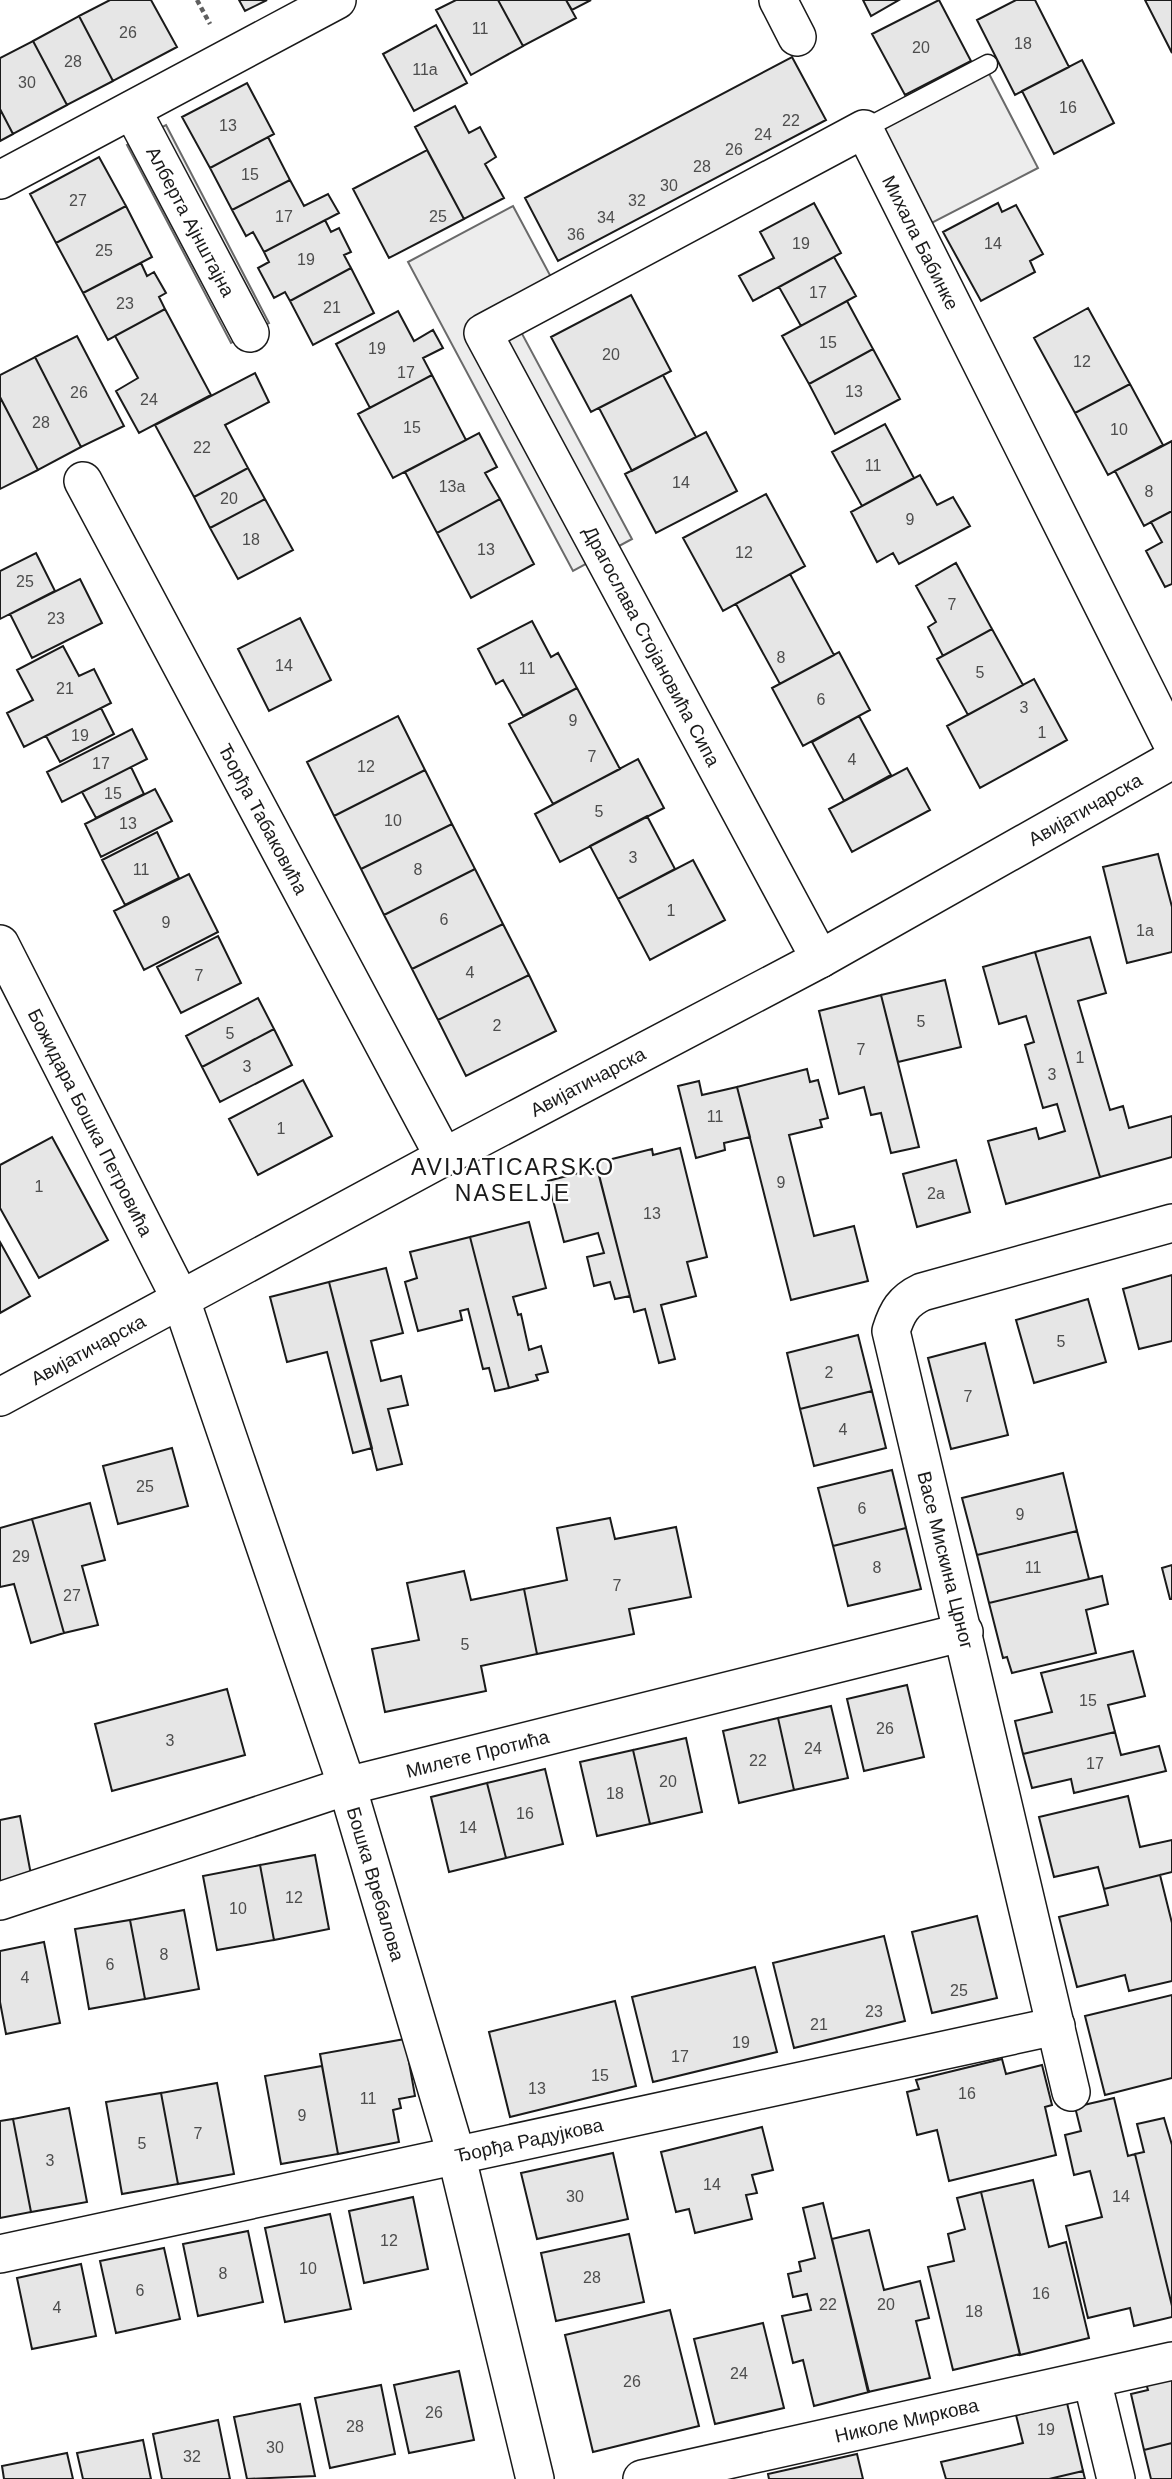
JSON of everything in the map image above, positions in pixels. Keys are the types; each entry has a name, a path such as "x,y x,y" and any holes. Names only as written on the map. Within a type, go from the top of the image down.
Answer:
{"street":[{"path":"0,180 337,0"},
{"path":"778,0 797,37"},
{"name":"Алберта Ајнштајна","path":"132,110 250,333"},
{"name":"Драгослава Стојановића Сипа","path":"820,959 483,333 864,129"},
{"name":"Михала Бабинке","path":"864,129 1172,743"},
{"name":"Ђорђа Табаковића","path":"83,481 444,1157"},
{"name":"Авијатичарска","path":"0,1397 444,1157 820,959 1172,760"},
{"name":"Божидара Бошка Петровића","path":"0,944 181,1300"},
{"name":"Васе Мискина Црног","path":"1071,2092 891,1331 897,1312 908,1298 922,1292 1172,1223"},
{"name":"Бошка Вребалова","path":"181,1300 347,1786 456,2154 535,2479"},
{"name":"Милете Протића","path":"0,1901 347,1786 964,1632"},
{"name":"Ђорђа Радујкова","path":"0,2254 1056,2026"},
{"name":"Николе Миркова","path":"642,2479 1172,2361"},
{"path":"1093,2380 1116,2479"}],"lane":[{"path":"864,129 988,64"}],"shaded area":[{"path":"985,66 1038,168 918,230 864,129"},
{"path":"166,125 269,323 231,343 127,145"},
{"path":"513,206 559,292 513,317 632,539 573,571 408,262"}],"building":[{"path":"110,0 151,0 177,47 113,81 79,16"},
{"path":"239,0 267,0 245,11"},
{"path":"456,0 498,0 523,46 471,75 436,10"},
{"path":"498,0 566,0 576,18 523,46"},
{"path":"566,0 591,0 572,10"},
{"path":"863,0 899,0 871,16"},
{"path":"939,0 971,61 905,95 872,34"},
{"path":"1016,0 1035,0 1069,67 1015,95 977,20"},
{"path":"1145,0 1172,0 1172,53"},
{"path":"79,16 113,81 67,105 33,41"},
{"path":"436,25 467,83 414,111 383,54"},
{"path":"33,41 67,105 13,134 0,109 0,58"},
{"path":"792,57 826,120 558,261 525,198"},
{"path":"1082,60 1114,123 1054,154 1022,91"},
{"path":"247,83 274,134 210,168 182,117"},
{"path":"455,106 469,133 480,127 496,157 485,164 504,198 464,219 415,127"},
{"path":"0,109 13,134 0,141"},
{"path":"268,137 290,180 232,210 210,168"},
{"path":"427,150 464,219 389,258 353,189"},
{"path":"99,157 126,206 56,243 30,194"},
{"path":"290,180 304,206 328,194 339,213 264,252 253,232 246,236 232,210"},
{"path":"814,203 841,253 753,301 739,276 774,258 760,232"},
{"path":"998,203 1002,212 1016,205 1043,254 1030,261 1035,272 981,301 943,232"},
{"path":"126,206 152,257 83,293 56,243"},
{"path":"325,220 331,232 339,228 351,252 344,255 351,268 290,301 285,292 274,298 258,268 269,262 264,252"},
{"path":"834,257 856,296 801,326 779,287"},
{"path":"141,263 147,276 154,272 166,293 159,297 165,309 108,340 83,293"},
{"path":"351,268 374,313 313,345 290,301"},
{"path":"631,295 671,371 591,412 551,337"},
{"path":"847,301 873,349 809,384 782,336"},
{"path":"1088,308 1130,384 1075,413 1034,338"},
{"path":"165,309 211,395 139,433 116,391 138,378 115,336"},
{"path":"398,311 414,341 433,330 443,348 423,358 432,375 370,408 336,344"},
{"path":"77,336 124,426 81,447 35,357"},
{"path":"873,349 900,399 835,434 809,384"},
{"path":"35,357 81,447 38,470 0,397 0,375"},
{"path":"255,373 269,402 225,425 248,468 194,497 155,425"},
{"path":"432,375 466,440 393,478 358,414"},
{"path":"663,375 696,437 632,471 599,408"},
{"path":"1130,384 1163,445 1108,475 1075,413"},
{"path":"0,397 38,470 0,489"},
{"path":"885,424 914,478 862,506 832,452"},
{"path":"706,432 737,491 656,533 625,474"},
{"path":"479,433 497,467 485,473 500,499 437,533 405,472"},
{"path":"1172,441 1172,511 1144,526 1115,471"},
{"path":"248,468 265,499 210,528 194,497"},
{"path":"920,475 937,505 953,497 970,526 899,564 893,553 877,562 851,512"},
{"path":"766,494 805,566 723,611 683,538"},
{"path":"265,499 293,550 238,579 210,528"},
{"path":"500,499 534,564 471,598 437,533"},
{"path":"1172,511 1172,584 1165,587 1146,551 1162,542 1151,522"},
{"path":"36,553 55,591 0,619 0,571"},
{"path":"956,563 992,629 943,656 928,627 936,622 916,586"},
{"path":"790,574 834,655 780,684 736,604"},
{"path":"80,579 102,623 32,658 10,614"},
{"path":"300,618 331,680 269,711 238,649"},
{"path":"532,621 551,657 558,653 577,688 523,716 503,680 496,684 478,649"},
{"path":"992,629 1023,685 968,715 937,659"},
{"path":"63,646 79,676 94,669 111,703 24,747 7,713 33,700 17,670"},
{"path":"839,652 870,710 803,746 772,688"},
{"path":"1034,679 1067,740 980,788 947,726"},
{"path":"577,688 620,769 553,804 509,724"},
{"path":"101,708 114,734 60,762 46,736"},
{"path":"398,716 425,770 334,816 307,762"},
{"path":"859,716 891,775 844,801 812,742"},
{"path":"132,729 147,759 62,802 47,772"},
{"path":"638,759 664,808 560,862 535,814"},
{"path":"131,767 144,794 96,818 82,792"},
{"path":"907,768 930,810 852,852 829,809"},
{"path":"425,770 452,824 361,869 334,816"},
{"path":"155,789 172,821 101,857 85,824"},
{"path":"647,816 675,869 618,899 590,846"},
{"path":"452,824 475,869 384,915 361,869"},
{"path":"157,832 179,878 125,905 102,860"},
{"path":"1158,854 1172,907 1172,952 1127,963 1103,867"},
{"path":"693,860 725,920 650,960 618,899"},
{"path":"475,869 503,924 412,969 384,915"},
{"path":"189,874 218,932 144,970 114,911"},
{"path":"503,924 529,975 438,1020 412,969"},
{"path":"218,936 241,983 181,1013 157,967"},
{"path":"1090,937 1106,993 1078,1001 1110,1110 1123,1106 1129,1128 1172,1116 1172,1157 1100,1177 1035,952"},
{"path":"1035,952 1100,1177 1006,1204 988,1141 1036,1128 1039,1139 1065,1131 1057,1104 1043,1108 1025,1045 1034,1042 1026,1016 999,1024 983,967"},
{"path":"529,975 556,1031 466,1076 438,1020"},
{"path":"945,980 961,1047 898,1062 881,995"},
{"path":"881,995 919,1147 891,1153 881,1113 871,1115 864,1087 839,1094 819,1011"},
{"path":"258,998 274,1029 202,1067 186,1036"},
{"path":"274,1029 292,1065 220,1102 202,1067"},
{"path":"807,1069 810,1082 818,1080 828,1118 820,1120 822,1127 789,1135 814,1236 854,1226 868,1281 791,1300 737,1087"},
{"path":"303,1080 332,1136 258,1175 229,1119"},
{"path":"699,1081 702,1095 737,1087 750,1137 724,1143 725,1150 696,1158 678,1086"},
{"path":"52,1137 108,1240 39,1278 0,1208 0,1165"},
{"path":"680,1148 707,1257 687,1262 696,1296 661,1305 675,1359 659,1363 645,1309 634,1312 596,1163 652,1149 653,1155"},
{"path":"956,1160 970,1212 917,1227 903,1174"},
{"path":"597,1168 630,1296 615,1299 610,1282 594,1286 587,1257 604,1253 598,1233 564,1242 548,1181"},
{"path":"529,1222 546,1288 513,1297 518,1315 521,1314 529,1350 541,1346 548,1372 536,1375 538,1380 509,1388 470,1237"},
{"path":"470,1237 509,1388 495,1391 489,1368 483,1369 468,1309 460,1311 462,1320 418,1331 405,1282 417,1278 410,1252"},
{"path":"0,1242 30,1296 0,1313"},
{"path":"386,1268 403,1333 371,1341 381,1381 401,1376 408,1405 388,1409 402,1464 377,1470 329,1282"},
{"path":"1172,1275 1172,1341 1139,1349 1123,1289"},
{"path":"329,1282 372,1448 353,1453 327,1352 287,1362 270,1297"},
{"path":"1088,1299 1106,1362 1034,1383 1016,1320"},
{"path":"858,1335 872,1391 800,1409 787,1353"},
{"path":"985,1343 1008,1435 951,1449 928,1358"},
{"path":"872,1391 886,1448 814,1466 800,1409"},
{"path":"172,1448 188,1506 118,1524 103,1466"},
{"path":"892,1470 906,1528 833,1546 818,1488"},
{"path":"1063,1473 1077,1531 977,1555 962,1498"},
{"path":"90,1503 105,1560 82,1566 98,1625 64,1633 32,1519"},
{"path":"610,1518 615,1539 676,1527 691,1597 629,1609 634,1634 537,1654 524,1589 567,1580 557,1528"},
{"path":"32,1519 64,1633 31,1643 14,1584 0,1587 0,1528"},
{"path":"906,1528 921,1589 848,1606 833,1546"},
{"path":"1077,1531 1089,1579 989,1603 977,1555"},
{"path":"1172,1565 1172,1599 1170,1599 1162,1568"},
{"path":"464,1571 471,1600 524,1589 537,1654 481,1666 486,1691 385,1712 372,1649 419,1640 407,1583"},
{"path":"1102,1576 1108,1604 1086,1610 1096,1653 1012,1673 1007,1657 1003,1658 989,1603"},
{"path":"1133,1651 1145,1696 1108,1705 1115,1732 1023,1754 1015,1721 1052,1712 1041,1673"},
{"path":"907,1685 924,1757 864,1771 847,1699"},
{"path":"227,1689 245,1755 112,1791 95,1724"},
{"path":"831,1706 848,1778 794,1790 778,1718"},
{"path":"778,1718 794,1790 739,1803 723,1731"},
{"path":"1115,1732 1121,1755 1159,1746 1166,1771 1074,1793 1071,1779 1032,1788 1023,1754"},
{"path":"686,1738 702,1812 650,1824 633,1750"},
{"path":"633,1750 650,1824 597,1836 580,1762"},
{"path":"545,1769 563,1844 506,1858 487,1783"},
{"path":"487,1783 506,1858 449,1872 431,1797"},
{"path":"1128,1796 1140,1847 1172,1840 1172,1872 1104,1889 1098,1867 1054,1877 1039,1817"},
{"path":"20,1816 32,1880 0,1886 0,1820"},
{"path":"315,1855 329,1929 274,1940 260,1865"},
{"path":"260,1865 274,1940 217,1950 203,1876"},
{"path":"1160,1875 1172,1923 1172,1981 1129,1991 1125,1975 1077,1987 1059,1917 1108,1905 1104,1889"},
{"path":"184,1910 199,1989 145,1999 130,1920"},
{"path":"977,1916 997,1998 932,2013 912,1932"},
{"path":"130,1920 145,1999 89,2009 75,1929"},
{"path":"884,1936 905,2021 794,2048 773,1963"},
{"path":"44,1942 60,2023 6,2034 0,2002 0,1951"},
{"path":"755,1967 777,2052 653,2082 632,1997"},
{"path":"1172,1995 1172,2078 1105,2095 1085,2016"},
{"path":"615,2001 636,2086 510,2117 489,2032"},
{"path":"405,2039 415,2096 399,2099 401,2108 393,2110 399,2142 338,2154 320,2054"},
{"path":"1002,2059 1006,2074 1042,2065 1052,2105 1045,2107 1056,2155 949,2181 937,2130 917,2135 907,2092 919,2089 916,2080"},
{"path":"322,2066 338,2154 281,2164 265,2076"},
{"path":"217,2083 234,2174 178,2184 161,2093"},
{"path":"161,2093 178,2184 122,2194 106,2102"},
{"path":"1114,2098 1128,2156 1135,2154 1172,2306 1172,2317 1134,2326 1130,2308 1088,2318 1066,2226 1102,2217 1090,2171 1074,2175 1065,2135 1081,2131 1075,2107"},
{"path":"69,2108 87,2202 31,2212 13,2119"},
{"path":"1164,2118 1172,2145 1172,2306 1135,2154 1144,2152 1137,2124"},
{"path":"13,2119 31,2212 0,2218 0,2121"},
{"path":"762,2127 773,2170 752,2175 757,2193 746,2195 752,2219 695,2233 689,2209 676,2212 661,2152"},
{"path":"613,2153 628,2219 537,2239 521,2173"},
{"path":"1033,2180 1049,2247 1066,2242 1089,2338 1020,2355 981,2192"},
{"path":"981,2192 1020,2354 953,2370 928,2267 954,2261 948,2234 965,2229 957,2198"},
{"path":"413,2197 428,2269 364,2283 349,2211"},
{"path":"823,2203 869,2392 814,2406 803,2360 793,2363 782,2316 811,2310 807,2294 793,2297 788,2274 801,2271 799,2262 815,2258 803,2208"},
{"path":"330,2214 351,2309 285,2322 265,2228"},
{"path":"869,2230 884,2290 920,2281 929,2318 916,2321 930,2378 868,2392 832,2239"},
{"path":"248,2231 263,2302 198,2316 183,2244"},
{"path":"629,2234 644,2302 556,2321 541,2253"},
{"path":"164,2248 180,2319 116,2333 100,2261"},
{"path":"81,2264 96,2336 32,2349 17,2278"},
{"path":"670,2310 699,2426 593,2452 565,2335"},
{"path":"763,2323 784,2408 715,2424 694,2339"},
{"path":"459,2371 474,2440 409,2453 394,2385"},
{"path":"1172,2374 1172,2443 1144,2450 1131,2394 1148,2390 1145,2380"},
{"path":"381,2385 395,2454 330,2468 315,2398"},
{"path":"1067,2403 1083,2471 1049,2479 946,2479 941,2462 1023,2443 1016,2415"},
{"path":"300,2404 315,2476 247,2479 234,2417"},
{"path":"218,2420 230,2479 162,2479 153,2434"},
{"path":"143,2440 151,2479 83,2479 77,2453"},
{"path":"1172,2443 1172,2479 1151,2479 1144,2450"},
{"path":"67,2453 73,2479 4,2479 2,2466"},
{"path":"857,2454 863,2479 769,2479 768,2474"},
{"path":"1083,2471 1085,2479 1049,2479"}],"district":[{"name":"AVIJATICARSKO NASELJE","path":"513,1180"}]}
